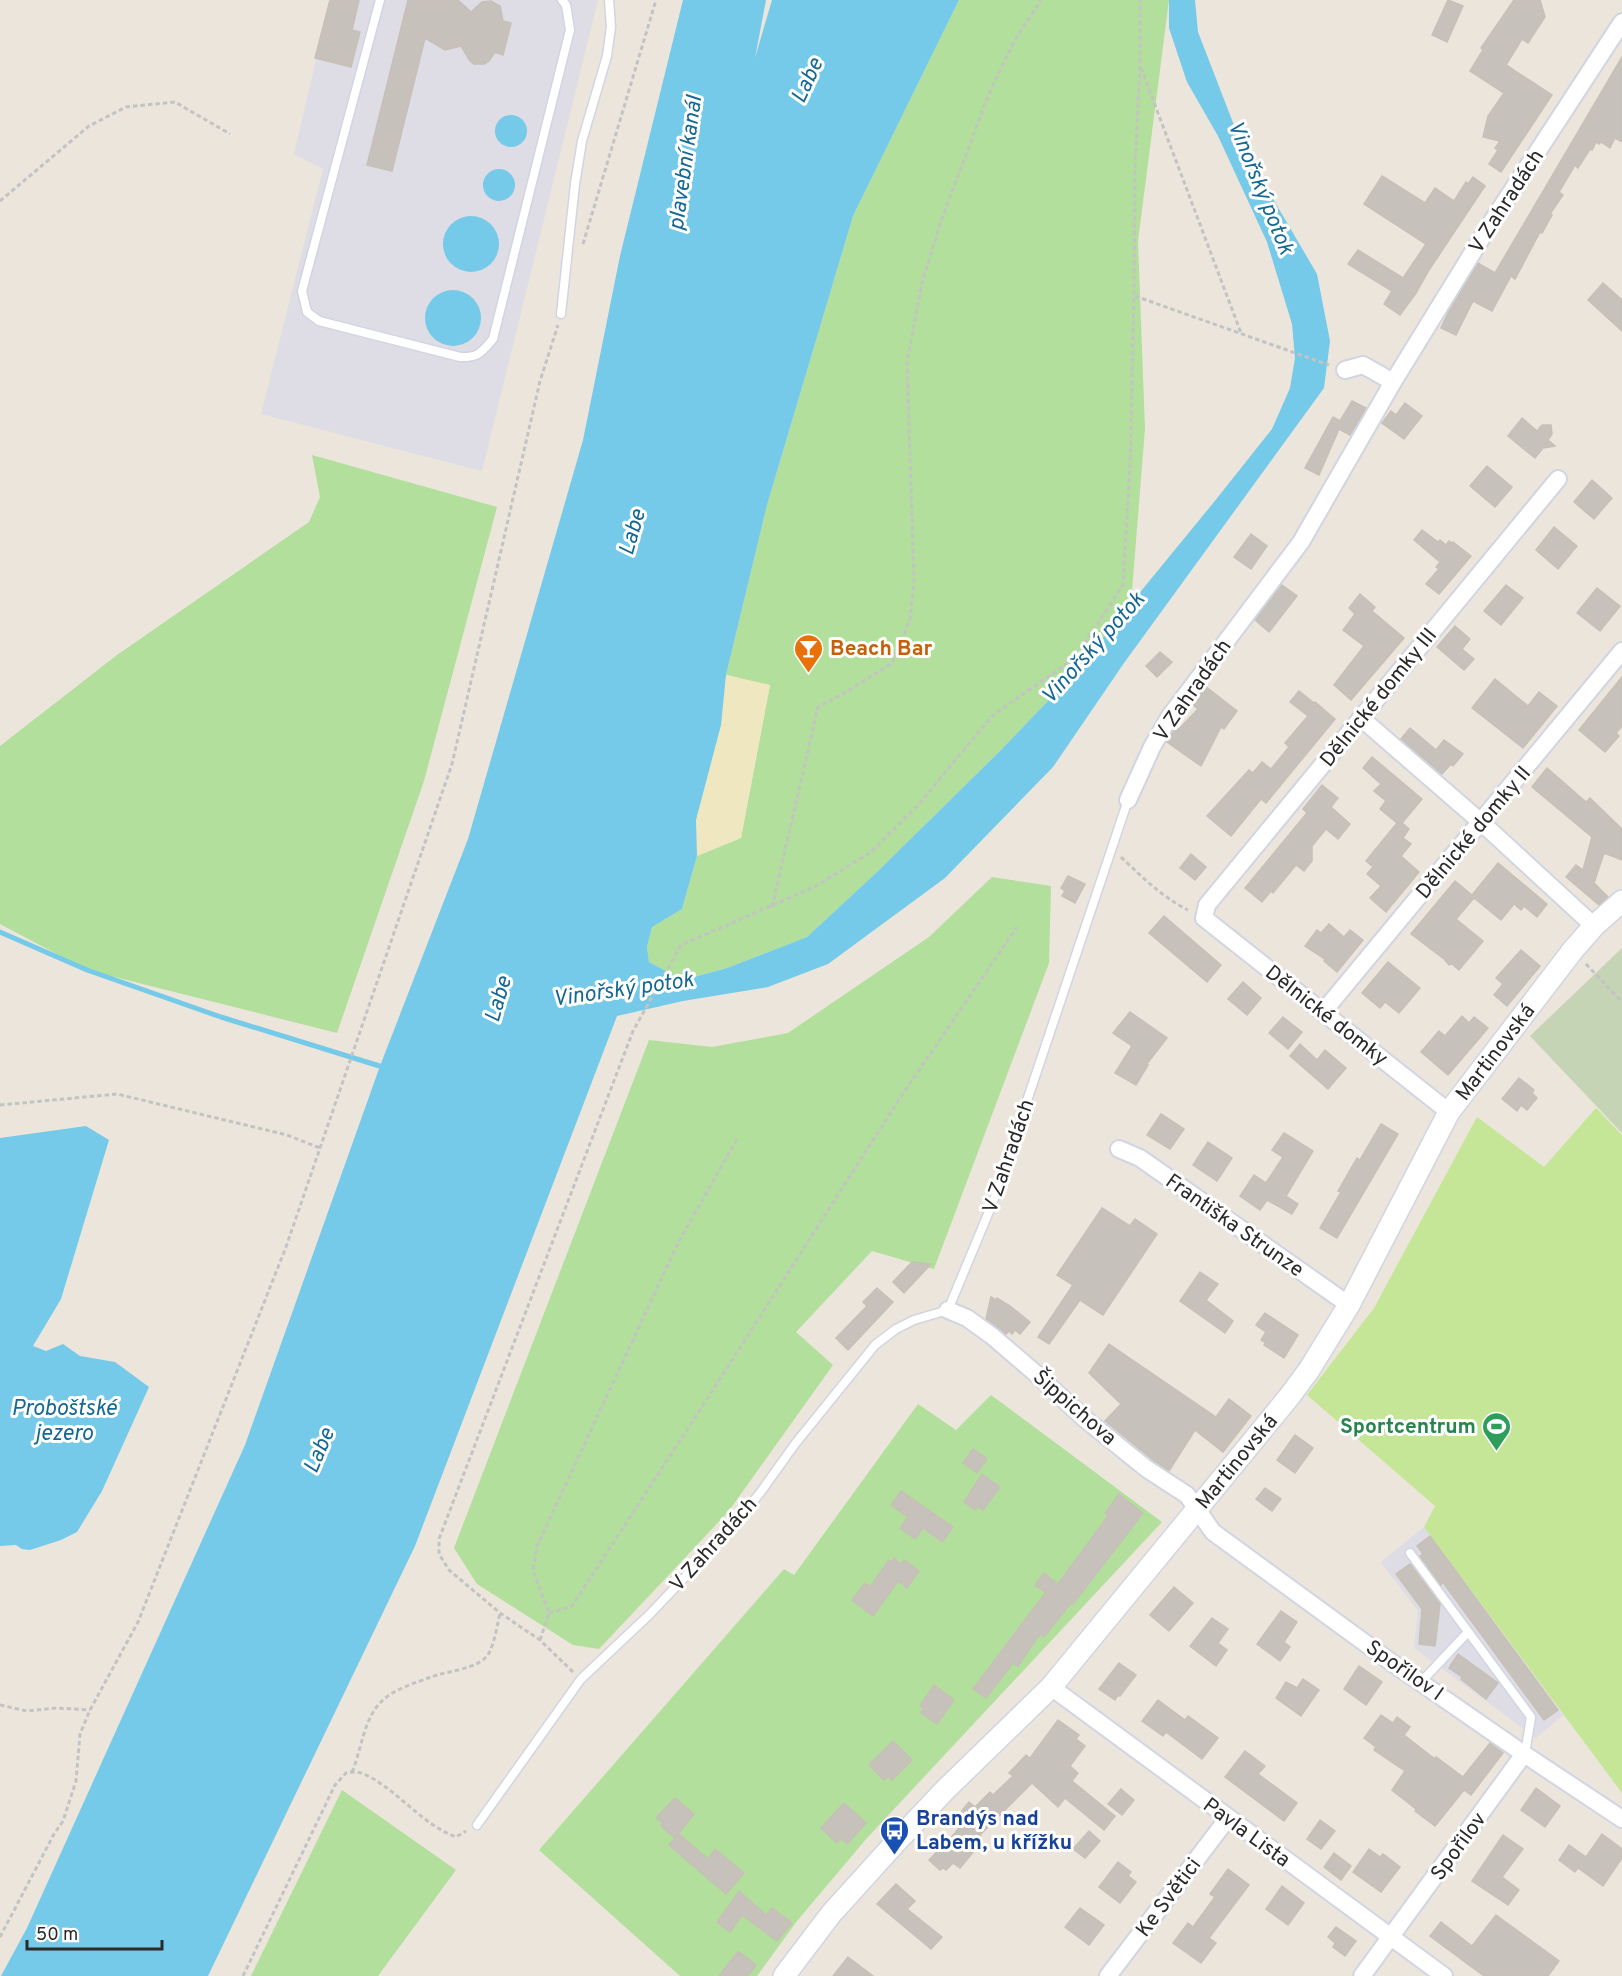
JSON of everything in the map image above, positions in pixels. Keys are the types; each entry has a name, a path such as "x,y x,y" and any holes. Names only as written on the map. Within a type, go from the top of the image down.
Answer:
{"street":[{"name":"V Zahradách","path":"1128,800 1152,747 1170,716 1301,542 1393,382 1489,226 1622,22"},
{"path":"1341,369 1363,365 1393,382"},
{"name":"Dělnické domky III","path":"1204,918 1207,905 1558,479"},
{"name":"Dělnické domky II","path":"1323,1012 1482,823 1622,651"},
{"path":"1361,718 1482,823 1594,926"},
{"name":"Martinovská","path":"784,1976 831,1914 897,1841 945,1790 1051,1687 1309,1370 1349,1305 1449,1112 1572,950 1622,901"},
{"name":"Dělnické domky","path":"1204,918 1449,1112"},
{"name":"Františka Strunze","path":"1119,1149 1140,1158 1349,1305"},
{"name":"Šippichova","path":"948,1310 967,1318 992,1336 1085,1419 1147,1469 1187,1495 1198,1509"},
{"name":"Spořilov I","path":"1198,1509 1213,1532 1421,1682 1622,1819"},
{"name":"Pavla Lista","path":"1051,1687 1444,1976"},
{"name":"Spořilov","path":"1362,1976 1392,1938 1524,1754"},
{"name":"Ke Světici","path":"1108,1976 1228,1818"}],"lane":[{"path":"380,0 302,291 307,312 318,321 459,357 473,358 483,351 493,339 570,30 566,5 562,0"},
{"path":"561,314 582,141 607,56 610,27 609,0"},
{"name":"V Zahradách","path":"477,1825 581,1679 650,1614 723,1537 875,1346 896,1329 914,1320 948,1310 993,1202 1128,800"},
{"path":"1410,1553 1531,1717 1524,1754"},
{"path":"1421,1682 1468,1632"}],"path":[{"path":"582,246 656,0"},
{"path":"772,907 818,707 892,663 910,619 914,581 907,362 922,283 941,220 990,91 1016,38 1041,0"},
{"path":"581,1679 540,1640 500,1613 448,1570 439,1554 440,1539 633,1031 681,945 814,887 871,852 918,806 993,715 1075,658 1123,585 1130,467 1140,0"},
{"path":"1140,65 1241,333"},
{"path":"0,201 89,126 126,106 175,102 230,134"},
{"path":"1134,296 1341,369"},
{"path":"0,1937 54,1833 63,1821 76,1781 80,1734 90,1710 138,1622 286,1247 452,764 540,381 561,314"},
{"path":"1111,847 1152,887 1172,902"},
{"path":"549,1613 572,1606 902,1095 1017,927"},
{"path":"1572,950 1622,1002"},
{"path":"0,1105 117,1094 287,1135 320,1148"},
{"path":"540,1640 549,1613 533,1570 537,1546 678,1243 737,1139"},
{"path":"352,1772 361,1749 367,1723 381,1701 421,1681 481,1661 489,1654 500,1613"},
{"path":"0,1705 27,1711 57,1708 90,1710"},
{"path":"243,1976 335,1785 346,1773 362,1772 444,1832 456,1837 477,1825"}],"shaded area":[{"path":"330,0 598,0 482,471 261,414 323,169 294,154"},
{"path":"1424,1527 1563,1715 1536,1738 1414,1648 1418,1611 1381,1562"}],"green space":[{"path":"959,0 1169,0 1138,241 1145,429 1131,603 1069,679 1001,750 807,937 727,968 683,980 649,962 647,947 652,927 682,909 697,856 741,838 770,685 726,675 767,505 853,216"},
{"path":"312,455 497,507 424,781 337,1033 87,970 0,924 0,746 117,655 309,522 320,497"},
{"path":"992,877 1051,886 1049,963 934,1269 872,1251 796,1332 833,1365 728,1512 599,1649 573,1645 477,1584 454,1548 649,1040 712,1047 788,1033 929,937"},
{"path":"1622,948 1622,1133 1530,1036"},
{"name":"Sportcentrum","path":"1596,1108 1622,1135 1622,1793 1424,1527 1435,1506 1307,1395 1374,1308 1477,1117 1544,1167"},
{"path":"991,1395 1162,1522 867,1838 797,1921 757,1976 680,1976 539,1850 784,1569 794,1575 918,1404 956,1430"},
{"path":"342,1790 456,1870 378,1976 251,1976"}],"sand":[{"path":"726,675 770,685 741,838 697,856 696,820 720,725"}],"water":[{"path":"683,0 766,0 755,58 772,0 959,0 853,216 767,505 726,675 721,725 696,820 697,856 682,909 652,927 647,947 649,962 683,980 727,968 807,937 1001,750 1069,679 1272,429 1290,388 1295,358 1292,324 1267,242 1218,136 1187,82 1169,28 1169,0 1195,0 1198,32 1242,146 1317,274 1330,341 1324,388 1124,663 1053,767 945,878 828,964 768,987 683,1001 617,1016 415,1546 208,1976 1,1976 27,1928 245,1445 380,1066 468,839 583,440 620,256"},
{"path":"511,115 523,119 527,131 523,143 511,147 499,143 495,131 499,119"},
{"path":"499,169 511,173 515,185 511,197 499,201 487,197 483,185 487,173"},
{"path":"471,216 491,224 499,244 491,264 471,272 451,264 443,244 451,224"},
{"path":"453,290 473,298 481,318 473,338 453,346 433,338 425,318 433,298"},
{"name":"Proboštské jezero","path":"86,1126 109,1140 61,1299 33,1346 46,1351 63,1344 80,1356 115,1362 149,1387 102,1491 77,1532 30,1550 16,1545 0,1546 0,1138"}],"building":[{"path":"330,0 359,0 352,30 360,32 351,67 315,58"},
{"path":"408,0 458,0 471,12 482,2 491,1 500,6 503,21 511,23 503,55 495,52 484,64 474,64 470,61 461,46 445,50 425,38 392,171 367,165"},
{"path":"1448,0 1463,6 1447,42 1432,35"},
{"path":"1514,0 1540,0 1545,17 1528,43 1522,39 1506,65 1552,95 1501,172 1489,164 1498,150 1495,148 1500,141 1483,137 1488,116 1504,93 1470,71 1483,50 1481,48"},
{"path":"1622,57 1622,142 1615,138 1610,148 1601,142 1599,144 1596,142 1578,168 1575,165 1559,192 1563,195 1550,214 1552,215 1542,233 1540,232 1515,279 1511,276 1492,311 1473,301 1456,335 1441,328 1478,263 1495,273"},
{"path":"1382,176 1425,203 1435,188 1454,201 1466,182 1468,184 1473,177 1485,186 1400,315 1384,304 1392,291 1348,264 1358,250 1403,278 1426,244 1364,204"},
{"path":"1603,283 1622,300 1622,331 1588,300"},
{"path":"1352,401 1366,408 1350,435 1339,429 1319,475 1305,468 1333,417 1340,421"},
{"path":"1405,403 1422,416 1404,439 1382,423 1391,411 1396,415"},
{"path":"1522,418 1537,431 1542,425 1551,425 1552,434 1548,440 1555,446 1543,448 1535,458 1508,436"},
{"path":"1487,466 1512,487 1495,507 1470,486"},
{"path":"1592,480 1612,498 1594,519 1574,502"},
{"path":"1554,527 1577,546 1558,569 1536,550"},
{"path":"1422,530 1438,542 1440,540 1446,545 1449,541 1453,542 1471,556 1439,594 1426,584 1439,569 1436,567 1440,562 1414,540"},
{"path":"1251,534 1267,546 1251,569 1234,557"},
{"path":"1282,585 1297,596 1269,632 1255,620"},
{"path":"1506,585 1523,598 1501,625 1484,611"},
{"path":"1597,588 1620,606 1600,631 1577,613"},
{"path":"1360,594 1375,607 1372,611 1404,638 1351,700 1334,685 1364,646 1343,630 1355,614 1349,608"},
{"path":"1455,626 1470,639 1462,649 1474,659 1464,670 1437,647"},
{"path":"1160,652 1172,662 1157,677 1146,666"},
{"path":"1622,677 1622,726 1616,733 1619,736 1605,752 1579,730"},
{"path":"1495,679 1528,706 1539,692 1557,706 1523,748 1472,708"},
{"path":"1205,686 1237,711 1224,729 1221,727 1201,766 1167,742 1176,727 1179,729 1198,709 1192,704"},
{"path":"1299,691 1335,719 1266,803 1261,799 1231,836 1207,816 1249,770 1253,773 1262,762 1271,769 1289,747 1285,743 1308,716 1290,702"},
{"path":"1410,728 1436,750 1444,740 1463,754 1442,774 1401,739"},
{"path":"1372,757 1422,799 1402,823 1409,829 1403,838 1411,844 1401,856 1419,872 1386,912 1370,898 1381,886 1367,874 1373,867 1366,861 1397,823 1380,809 1386,801 1374,791 1381,784 1363,768"},
{"path":"1547,768 1586,802 1590,798 1622,829 1622,860 1604,853 1594,883 1608,897 1599,905 1566,877 1576,865 1583,870 1592,837 1532,787"},
{"path":"1322,785 1338,798 1331,807 1350,824 1338,839 1326,829 1312,846 1312,861 1304,871 1296,865 1273,893 1271,891 1262,902 1245,888 1307,813 1303,809"},
{"path":"1191,854 1206,867 1195,880 1180,868"},
{"path":"1498,863 1547,904 1537,917 1524,906 1521,910 1514,904 1501,920 1474,898 1456,919 1483,941 1459,970 1452,964 1449,965 1411,934 1455,881 1472,895"},
{"path":"1068,876 1085,884 1075,903 1062,896 1065,891 1061,888"},
{"path":"1164,916 1221,965 1207,982 1149,933"},
{"path":"1329,924 1344,937 1350,930 1363,940 1337,972 1324,961 1325,959 1305,946 1317,930 1321,933"},
{"path":"1521,950 1540,966 1507,1006 1494,995 1503,984 1496,978"},
{"path":"1388,962 1420,988 1399,1013 1385,1002 1380,1008 1362,993"},
{"path":"1243,982 1261,998 1247,1015 1228,999"},
{"path":"1130,1012 1167,1038 1146,1065 1148,1065 1136,1085 1115,1073 1132,1046 1113,1033"},
{"path":"1462,1016 1469,1023 1474,1017 1488,1028 1448,1075 1421,1052 1439,1031 1445,1036"},
{"path":"1283,1017 1302,1032 1288,1049 1269,1033"},
{"path":"1300,1044 1317,1060 1325,1050 1346,1068 1328,1089 1290,1056"},
{"path":"1519,1078 1534,1090 1532,1093 1537,1098 1527,1110 1521,1105 1517,1111 1502,1099"},
{"path":"1161,1114 1184,1129 1170,1149 1147,1135"},
{"path":"1381,1124 1398,1134 1337,1238 1320,1228 1357,1158 1360,1160"},
{"path":"1284,1133 1313,1151 1286,1196 1298,1204 1292,1214 1267,1200 1260,1210 1240,1196 1254,1175 1266,1183 1283,1157 1272,1150"},
{"path":"1208,1142 1232,1158 1217,1181 1193,1165"},
{"path":"1102,1208 1130,1226 1135,1219 1157,1234 1103,1315 1080,1300 1049,1344 1038,1337 1073,1285 1057,1275"},
{"path":"912,1262 931,1264 904,1293 893,1282"},
{"path":"1200,1272 1218,1284 1206,1300 1233,1321 1225,1333 1180,1301"},
{"path":"877,1288 893,1302 848,1350 836,1338 867,1306 863,1302"},
{"path":"991,1297 1010,1306 1030,1322 1020,1334 1015,1330 1012,1334 1009,1331 1006,1334 986,1319"},
{"path":"1265,1313 1298,1335 1284,1358 1264,1345 1266,1343 1261,1340 1266,1332 1256,1325"},
{"path":"1109,1344 1216,1417 1229,1399 1251,1416 1223,1452 1195,1430 1169,1471 1105,1421 1121,1404 1089,1373"},
{"path":"1295,1435 1313,1448 1295,1473 1277,1460"},
{"path":"973,1449 987,1459 977,1473 963,1463"},
{"path":"982,1474 1000,1487 983,1510 978,1506 975,1510 964,1502"},
{"path":"1265,1488 1281,1499 1272,1511 1256,1499"},
{"path":"901,1491 953,1527 942,1542 923,1528 915,1539 900,1528 908,1517 891,1505"},
{"path":"1119,1494 1143,1513 1073,1604 1071,1603 1044,1637 1040,1634 1018,1666 1013,1663 986,1698 973,1689 1046,1592 1035,1585 1044,1573 1058,1584 1108,1516 1105,1513"},
{"path":"1430,1536 1558,1710 1544,1720 1442,1581 1441,1585 1420,1556 1423,1554 1417,1546"},
{"path":"894,1558 901,1564 904,1560 919,1571 907,1588 898,1581 873,1616 852,1600 865,1583 870,1587 889,1560 892,1562"},
{"path":"1410,1564 1440,1604 1435,1646 1419,1644 1422,1609 1396,1574"},
{"path":"1174,1587 1193,1603 1169,1631 1150,1615"},
{"path":"1281,1611 1297,1622 1284,1642 1290,1647 1280,1661 1257,1644"},
{"path":"1212,1618 1228,1629 1218,1643 1227,1650 1216,1666 1190,1646"},
{"path":"1458,1654 1498,1683 1486,1699 1449,1668"},
{"path":"1119,1663 1136,1675 1115,1700 1099,1689"},
{"path":"1359,1666 1382,1682 1366,1705 1344,1689"},
{"path":"1303,1679 1319,1690 1301,1716 1276,1698 1286,1682 1297,1688"},
{"path":"934,1685 954,1700 937,1724 921,1713 924,1708 920,1706"},
{"path":"1158,1700 1185,1720 1188,1716 1218,1738 1202,1759 1166,1732 1163,1736 1142,1721"},
{"path":"1381,1715 1393,1723 1397,1717 1410,1727 1404,1735 1463,1777 1490,1743 1503,1753 1471,1795 1464,1790 1435,1826 1392,1790 1405,1771 1374,1750 1376,1747 1364,1738"},
{"path":"1058,1720 1079,1735 1076,1739 1085,1746 1070,1766 1078,1773 1072,1781 1115,1816 1104,1830 1065,1798 1058,1807 1032,1783 980,1835 972,1848 975,1850 960,1868 953,1863 946,1870 943,1868 940,1870 929,1860 966,1818 960,1813 969,1802 975,1807 990,1792 993,1795 1013,1776 1009,1773 1026,1755 1030,1758"},
{"path":"893,1741 912,1760 892,1780 889,1776 884,1780 869,1765"},
{"path":"1245,1751 1265,1766 1258,1774 1297,1803 1284,1821 1225,1777"},
{"path":"1536,1788 1560,1806 1545,1827 1521,1810"},
{"path":"1121,1789 1134,1800 1122,1815 1108,1804"},
{"path":"675,1798 694,1814 675,1838 661,1826 663,1823 656,1818"},
{"path":"844,1803 866,1823 847,1844 841,1838 837,1843 821,1828"},
{"path":"1320,1820 1335,1831 1321,1849 1307,1839"},
{"path":"1089,1831 1100,1841 1085,1858 1073,1849"},
{"path":"679,1834 708,1859 715,1849 744,1873 726,1894 669,1845"},
{"path":"1602,1834 1622,1849 1622,1858 1603,1886 1578,1868 1575,1872 1559,1860 1569,1845 1586,1857"},
{"path":"1503,1835 1523,1849 1502,1877 1519,1890 1508,1905 1472,1881"},
{"path":"1369,1849 1380,1857 1383,1854 1400,1867 1381,1892 1353,1872"},
{"path":"1334,1853 1351,1866 1341,1880 1324,1867"},
{"path":"1118,1862 1131,1872 1128,1876 1136,1882 1120,1903 1099,1887"},
{"path":"1228,1869 1249,1885 1209,1938 1216,1943 1201,1963 1173,1943 1188,1923 1193,1927 1215,1897 1210,1894"},
{"path":"896,1884 915,1901 907,1909 942,1937 931,1949 877,1904"},
{"path":"1282,1886 1304,1903 1288,1925 1266,1909"},
{"path":"739,1891 766,1915 772,1908 792,1923 777,1941 742,1915 730,1932 717,1922"},
{"path":"1080,1908 1104,1925 1089,1945 1065,1927"},
{"path":"1496,1915 1559,1961 1548,1976 1484,1976 1430,1936 1441,1922 1472,1946"},
{"path":"1336,1927 1356,1941 1345,1956 1333,1947 1335,1943 1328,1937"},
{"path":"738,1951 756,1965 748,1976 719,1976"},
{"path":"848,1957 873,1976 833,1976"}],"waterway":[{"path":"0,932 87,970 221,1017 386,1068"}],"place":[{"name":"Beach Bar","path":"809,674"},
{"name":"Sportcentrum","path":"1497,1452"},
{"name":"Brandýs nad Labem, u křížku","path":"895,1856"}],"water label":[{"name":"Labe","path":"806,80"},
{"name":"plavební kanál","path":"684,163"},
{"name":"Vinořský potok","path":"1262,187"},
{"name":"Labe","path":"631,532"},
{"name":"Vinořský potok","path":"1092,647"},
{"name":"Vinořský potok","path":"623,988"},
{"name":"Labe","path":"497,999"},
{"name":"Labe","path":"318,1450"}]}
